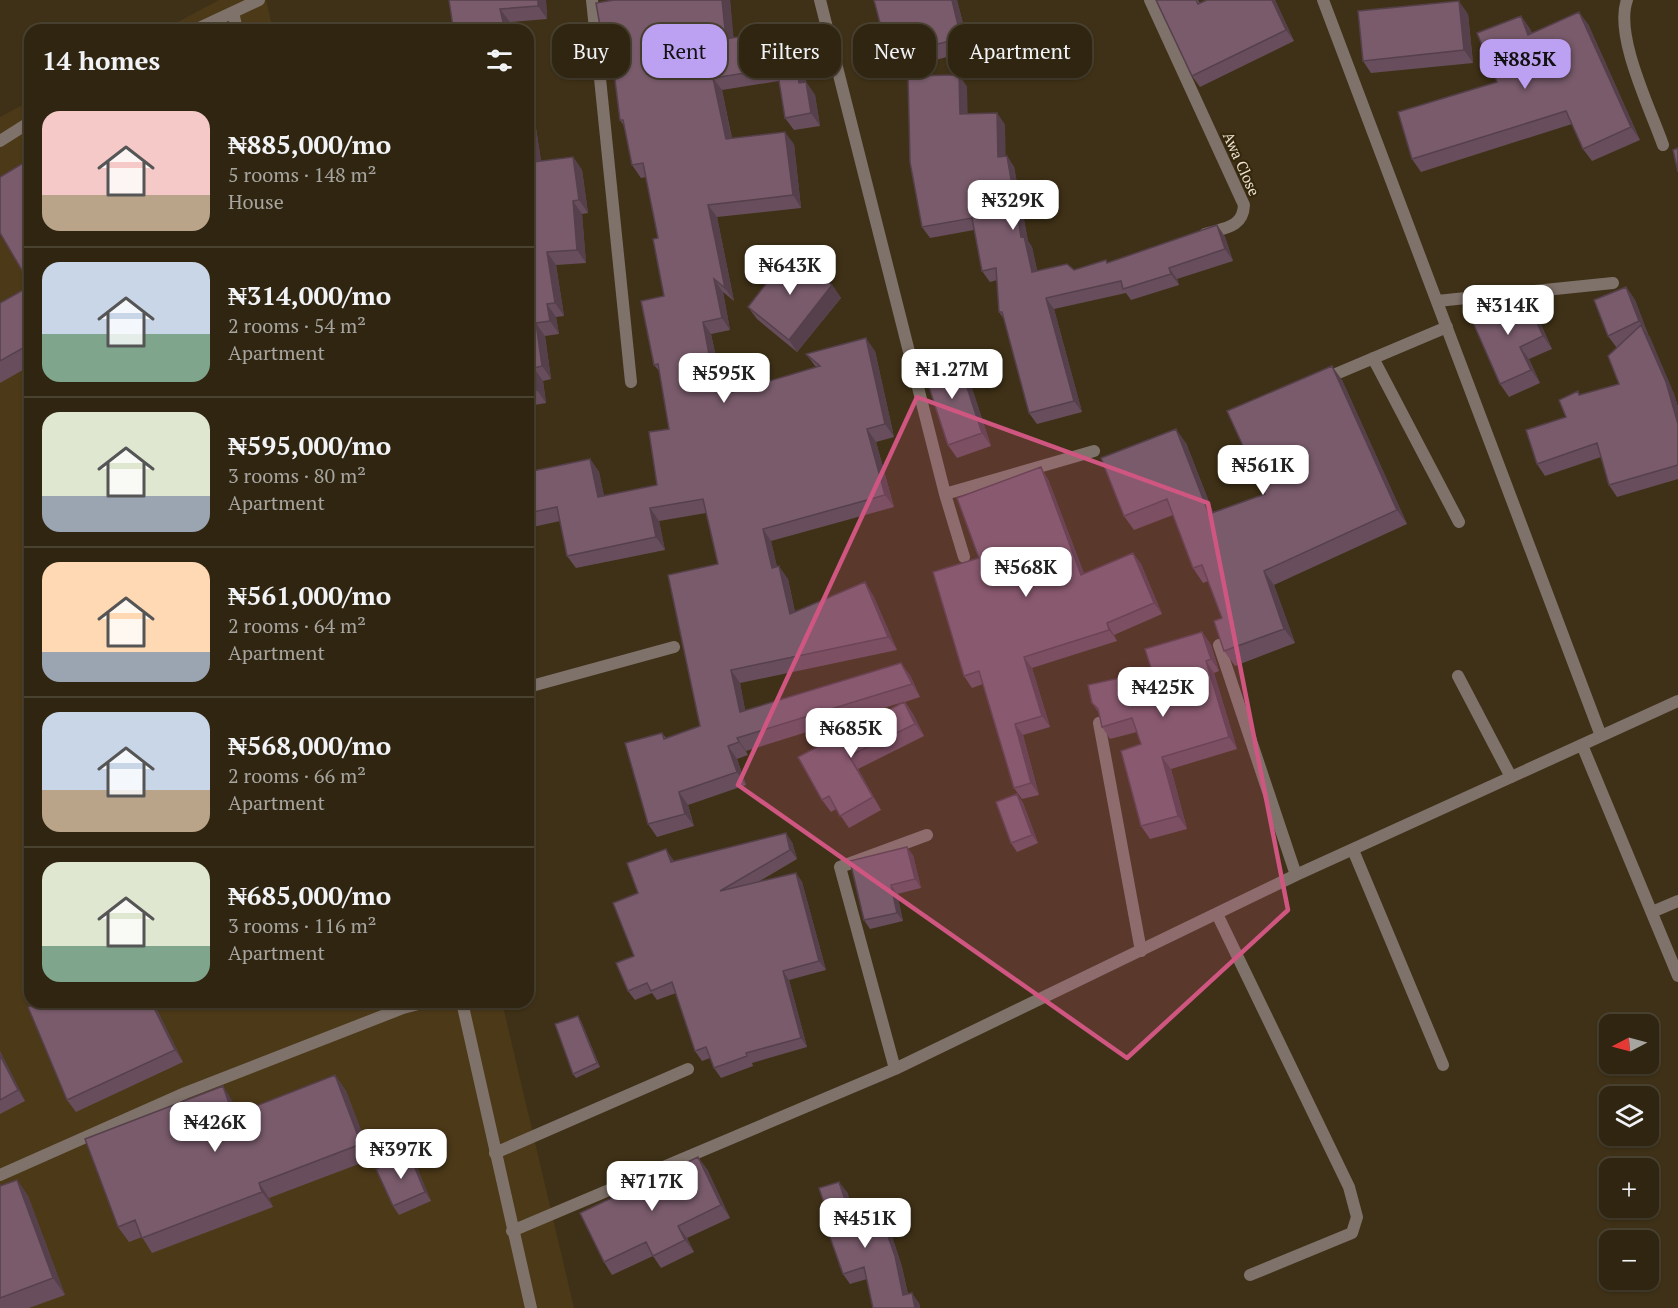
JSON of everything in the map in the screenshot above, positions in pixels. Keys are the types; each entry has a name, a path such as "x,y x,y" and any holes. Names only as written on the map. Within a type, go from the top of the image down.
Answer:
{"street":[{"path":"208,24 259,0"},
{"path":"592,0 631,382"},
{"path":"820,0 945,494 964,557"},
{"name":"Awa Close","path":"1150,0 1244,204 1244,215 1238,224 1193,238"},
{"path":"1323,0 1601,736"},
{"path":"1627,0 1622,12 1625,40 1663,145"},
{"path":"233,12 236,24"},
{"path":"0,141 24,126"},
{"path":"1437,301 1613,283"},
{"path":"1311,384 1447,327"},
{"path":"1373,358 1459,522"},
{"path":"945,494 1094,451"},
{"path":"1219,645 1296,875"},
{"path":"534,685 674,647"},
{"path":"1458,676 1511,777"},
{"path":"512,1231 895,1069 1296,875 1678,701"},
{"path":"1100,723 1141,951"},
{"path":"1582,745 1678,976"},
{"path":"895,1069 840,867 927,835"},
{"path":"1353,850 1443,1065"},
{"path":"1652,912 1678,901"},
{"path":"1217,915 1349,1187 1358,1217 1352,1233 1250,1275"},
{"path":"0,1175 185,1093 404,1008"},
{"path":"463,1008 531,1308"},
{"path":"495,1153 688,1069"}],"highlighted area":[{"path":"917,397 1208,503 1288,910 1127,1058 738,785"}],"shaded area":[{"path":"219,0 266,0 272,24 174,24"},
{"path":"24,104 24,1008 503,1008 574,1308 0,1308 0,117"}],"building":[{"path":"449,0 538,0 538,6 500,9 504,24 453,24"},
{"path":"614,0 722,0 724,24 642,24 642,78 713,78 726,139 785,132 793,195 708,205 725,288 714,279 722,318 703,322 713,376 730,373 733,392 820,366 806,354 866,338 885,424 867,429 885,495 763,529 772,568 779,566 790,614 865,582 888,637 731,670 740,712 901,663 912,684 737,738 739,742 728,746 737,772 679,792 685,814 648,824 625,743 662,733 664,739 700,726 668,575 718,564 703,499 650,508 656,537 567,556 557,507 534,512 534,471 590,459 598,497 657,485 649,432 669,429 658,364 654,365 641,301 664,296 653,239 658,238 643,163 632,165 623,120 620,120 615,78 630,78 630,24 600,24 596,3"},
{"path":"874,0 952,0 958,24 948,24 948,41 936,44 936,24 880,24"},
{"path":"1156,0 1196,0 1198,4 1207,0 1272,0 1286,30 1192,76"},
{"path":"1459,1 1464,50 1363,61 1358,11"},
{"path":"1579,12 1631,127 1583,149 1566,111 1412,159 1398,112 1497,82 1477,33 1521,16 1528,35"},
{"path":"739,37 739,74 727,76 727,39"},
{"path":"936,75 959,78 960,114 997,113 998,157 1007,156 1021,237 1024,236 1032,272 1067,264 1074,270 1106,260 1107,263 1217,225 1225,249 1169,268 1171,274 1123,289 1121,281 1046,298 1074,401 1029,413 1002,312 999,312 996,268 982,271 972,218 922,227 910,162 908,78 936,78"},
{"path":"779,78 798,78 799,83 806,82 811,113 785,118"},
{"path":"1678,148 1678,172 1673,150"},
{"path":"573,157 579,200 573,201 577,250 547,252 555,303 547,304 550,321 536,323 542,366 534,368 534,162"},
{"path":"24,163 24,274 0,233 0,177"},
{"path":"791,252 832,285 789,340 748,307"},
{"path":"1626,287 1639,321 1608,336 1594,300"},
{"path":"24,289 24,347 0,361 0,303"},
{"path":"1524,294 1543,336 1520,347 1531,370 1500,384 1471,318"},
{"path":"1641,325 1666,382 1678,424 1678,465 1609,485 1597,443 1537,464 1526,430 1566,417 1559,400 1578,391 1579,395 1619,384 1608,356"},
{"path":"956,354 982,433 948,445 922,366"},
{"path":"1332,366 1397,510 1264,571 1284,629 1224,651 1214,621 1222,618 1202,565 1193,568 1167,499 1124,516 1101,458 1176,429 1209,514 1265,494 1227,411"},
{"path":"534,368 537,390 534,390"},
{"path":"1041,467 1081,575 1133,553 1154,603 1107,623 1109,630 1024,657 1042,716 1015,724 1031,783 1014,788 979,671 964,676 933,572 979,558 957,498"},
{"path":"1202,632 1211,659 1206,661 1229,737 1162,757 1178,816 1141,826 1121,751 1141,744 1132,718 1102,727 1098,709 1092,703 1088,685 1152,671 1145,649"},
{"path":"904,702 915,724 849,756 873,797 840,816 829,796 822,800 798,757"},
{"path":"1017,794 1032,835 1011,843 996,802"},
{"path":"786,833 790,850 720,891 796,873 819,961 783,971 801,1038 746,1053 747,1056 714,1068 706,1047 695,1051 672,982 651,991 647,983 628,991 616,963 634,956 613,903 638,893 627,863 666,849 671,862"},
{"path":"907,847 915,879 891,885 897,913 864,920 850,861"},
{"path":"28,1008 154,1008 175,1050 67,1100"},
{"path":"578,1016 597,1063 573,1074 555,1024"},
{"path":"0,1055 18,1090 0,1100"},
{"path":"335,1075 361,1144 259,1183 262,1192 142,1238 135,1220 118,1227 85,1139 223,1086 233,1115"},
{"path":"409,1154 425,1192 393,1206 376,1169"},
{"path":"698,1157 721,1205 678,1226 685,1240 653,1256 646,1242 604,1262 580,1213"},
{"path":"17,1180 53,1278 0,1298 0,1186"},
{"path":"839,1182 850,1214 877,1205 895,1256 903,1295 912,1293 915,1308 873,1308 864,1267 843,1274 825,1223 830,1221 819,1188"}]}
